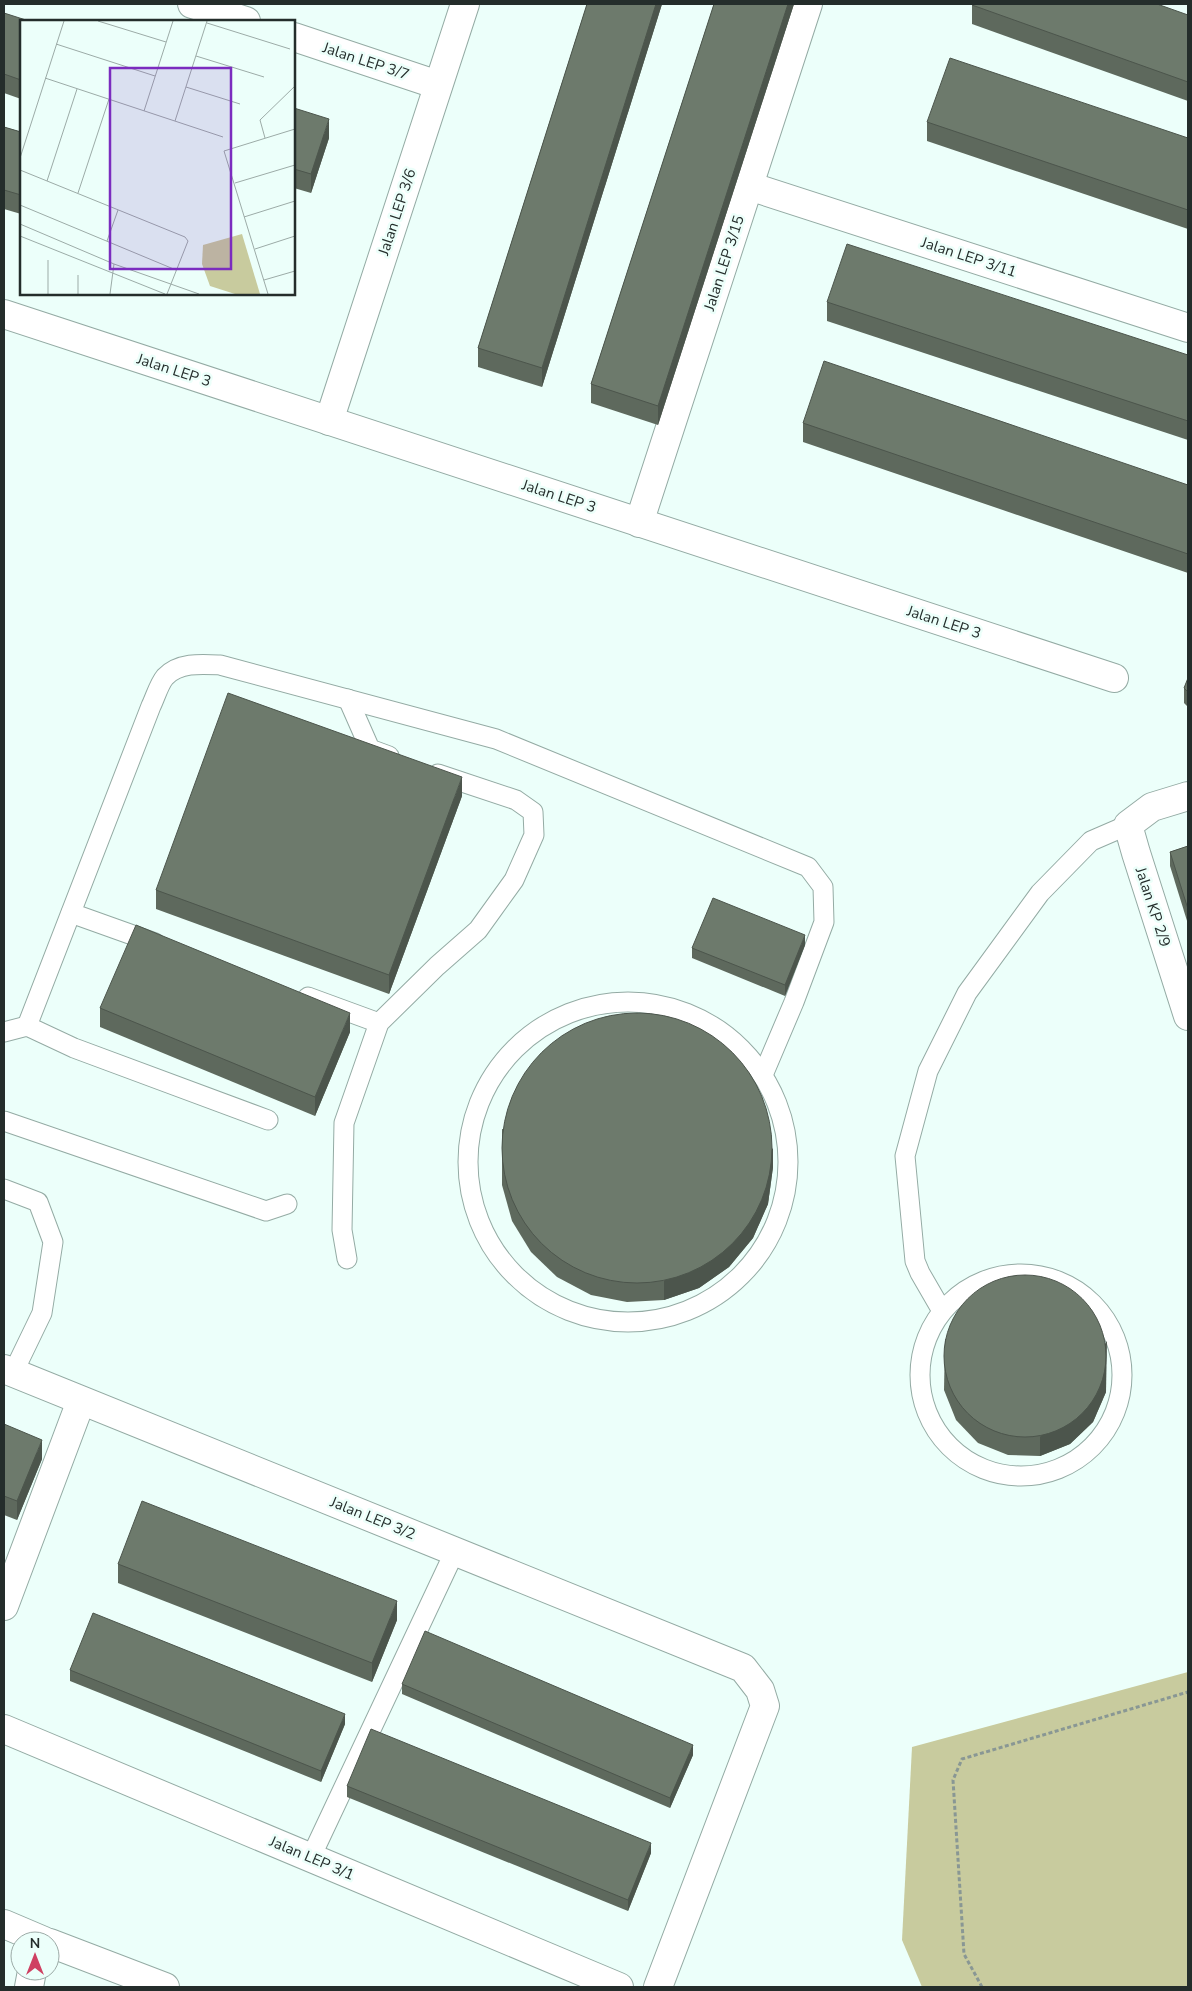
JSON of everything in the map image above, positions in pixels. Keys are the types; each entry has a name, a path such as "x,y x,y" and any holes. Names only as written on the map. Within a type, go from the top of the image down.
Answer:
{"street":[{"path":"192,4 243,20"},
{"name":"Jalan LEP 3/6","path":"329,421 465,4"},
{"name":"Jalan LEP 3/15","path":"639,523 808,4"},
{"name":"Jalan LEP 3/7","path":"295,37 438,85"},
{"name":"Jalan LEP 3/11","path":"749,186 1188,328"},
{"name":"Jalan LEP 3","path":"4,314 1114,678"},
{"path":"1128,825 1152,807 1188,796"},
{"name":"Jalan KP 2/9","path":"1128,825 1188,1016"},
{"name":"Jalan LEP 3/2","path":"8,1371 743,1668 760,1690 765,1706 658,1987"},
{"path":"4,1606 81,1400"},
{"name":"Jalan LEP 3/1","path":"4,1729 619,1987"},
{"path":"4,1924 20,1931"},
{"path":"60,1947 164,1987"}],"lane":[{"path":"27,1026 164,678 176,669 196,663 220,665 496,739 808,867 823,887 824,922 794,1002 763,1076 778,1106 787,1140 788,1175 782,1208 768,1240 748,1268 722,1291 692,1309 658,1319 624,1322 590,1318 564,1309 556,1306 527,1287 502,1262 484,1234 472,1201 467,1167 469,1132 480,1100 496,1069 519,1043 548,1023 580,1009 614,1003 649,1003 682,1012 714,1027 741,1048 763,1076"},
{"path":"348,699 370,749 407,763"},
{"path":"347,1259 342,1230 344,1123 379,1023 437,966 478,930 514,880 534,834 533,812 516,800 463,784 426,770"},
{"path":"942,1311 920,1273 915,1260 905,1156 928,1071 967,992 1040,893 1091,841 1128,825"},
{"path":"71,913 174,950"},
{"path":"295,993 379,1023"},
{"path":"4,1032 27,1026 74,1048 268,1120"},
{"path":"4,1121 266,1211 287,1204"},
{"path":"4,1189 38,1202 53,1242 42,1313 8,1371"},
{"path":"1026,1274 1049,1277 1090,1300 1106,1318 1117,1339 1122,1362 1123,1385 1118,1408 1107,1429 1092,1447 1073,1462 1052,1472 1029,1476 1005,1475 982,1468 962,1457 944,1441 931,1422 921,1392 919,1376 922,1353 930,1331 942,1311 959,1294 980,1282 1002,1276 1026,1274"},
{"path":"311,1857 455,1551"}],"path":[{"path":"982,1987 964,1954 953,1780 962,1759 1188,1692"}],"green space":[{"path":"1188,1672 1188,1987 922,1987 902,1940 912,1747"}],"building":[{"path":"587,4 656,4 542,368 478,348"},
{"path":"714,4 788,4 658,406 591,384"},
{"path":"1157,4 1188,15 1188,82 972,5"},
{"path":"4,13 26,20 20,20 20,80 4,74"},
{"path":"950,58 1188,138 1188,210 927,122"},
{"path":"295,108 329,119 311,174 295,169"},
{"path":"4,127 20,132 20,195 4,190"},
{"path":"847,244 1188,355 1188,421 827,302"},
{"path":"824,361 1188,485 1188,554 803,423"},
{"path":"1188,678 1188,692 1184,688"},
{"path":"228,693 462,777 389,975 156,890"},
{"path":"1188,846 1188,909 1170,852"},
{"path":"713,898 805,935 785,985 692,948"},
{"path":"136,925 350,1013 315,1097 100,1008"},
{"path":"637,1013 663,1016 689,1023 723,1044 741,1062 762,1096 769,1122 772,1148 769,1174 762,1200 741,1234 723,1252 689,1273 663,1280 637,1283 611,1280 585,1273 551,1252 533,1234 512,1200 505,1174 502,1148 505,1122 512,1096 533,1062 551,1044 585,1023 611,1016"},
{"path":"1033,1275 1049,1278 1063,1284 1077,1293 1088,1304 1103,1332 1106,1356 1105,1372 1097,1394 1088,1408 1077,1419 1049,1434 1017,1437 1001,1434 987,1428 973,1419 962,1408 947,1380 944,1348 947,1332 953,1318 962,1304 973,1293 1001,1278"},
{"path":"4,1424 42,1440 17,1501 4,1496"},
{"path":"142,1501 397,1601 372,1663 118,1564"},
{"path":"93,1613 345,1714 321,1771 70,1670"},
{"path":"425,1631 693,1745 670,1798 402,1684"},
{"path":"371,1729 651,1843 628,1900 347,1786"}]}
